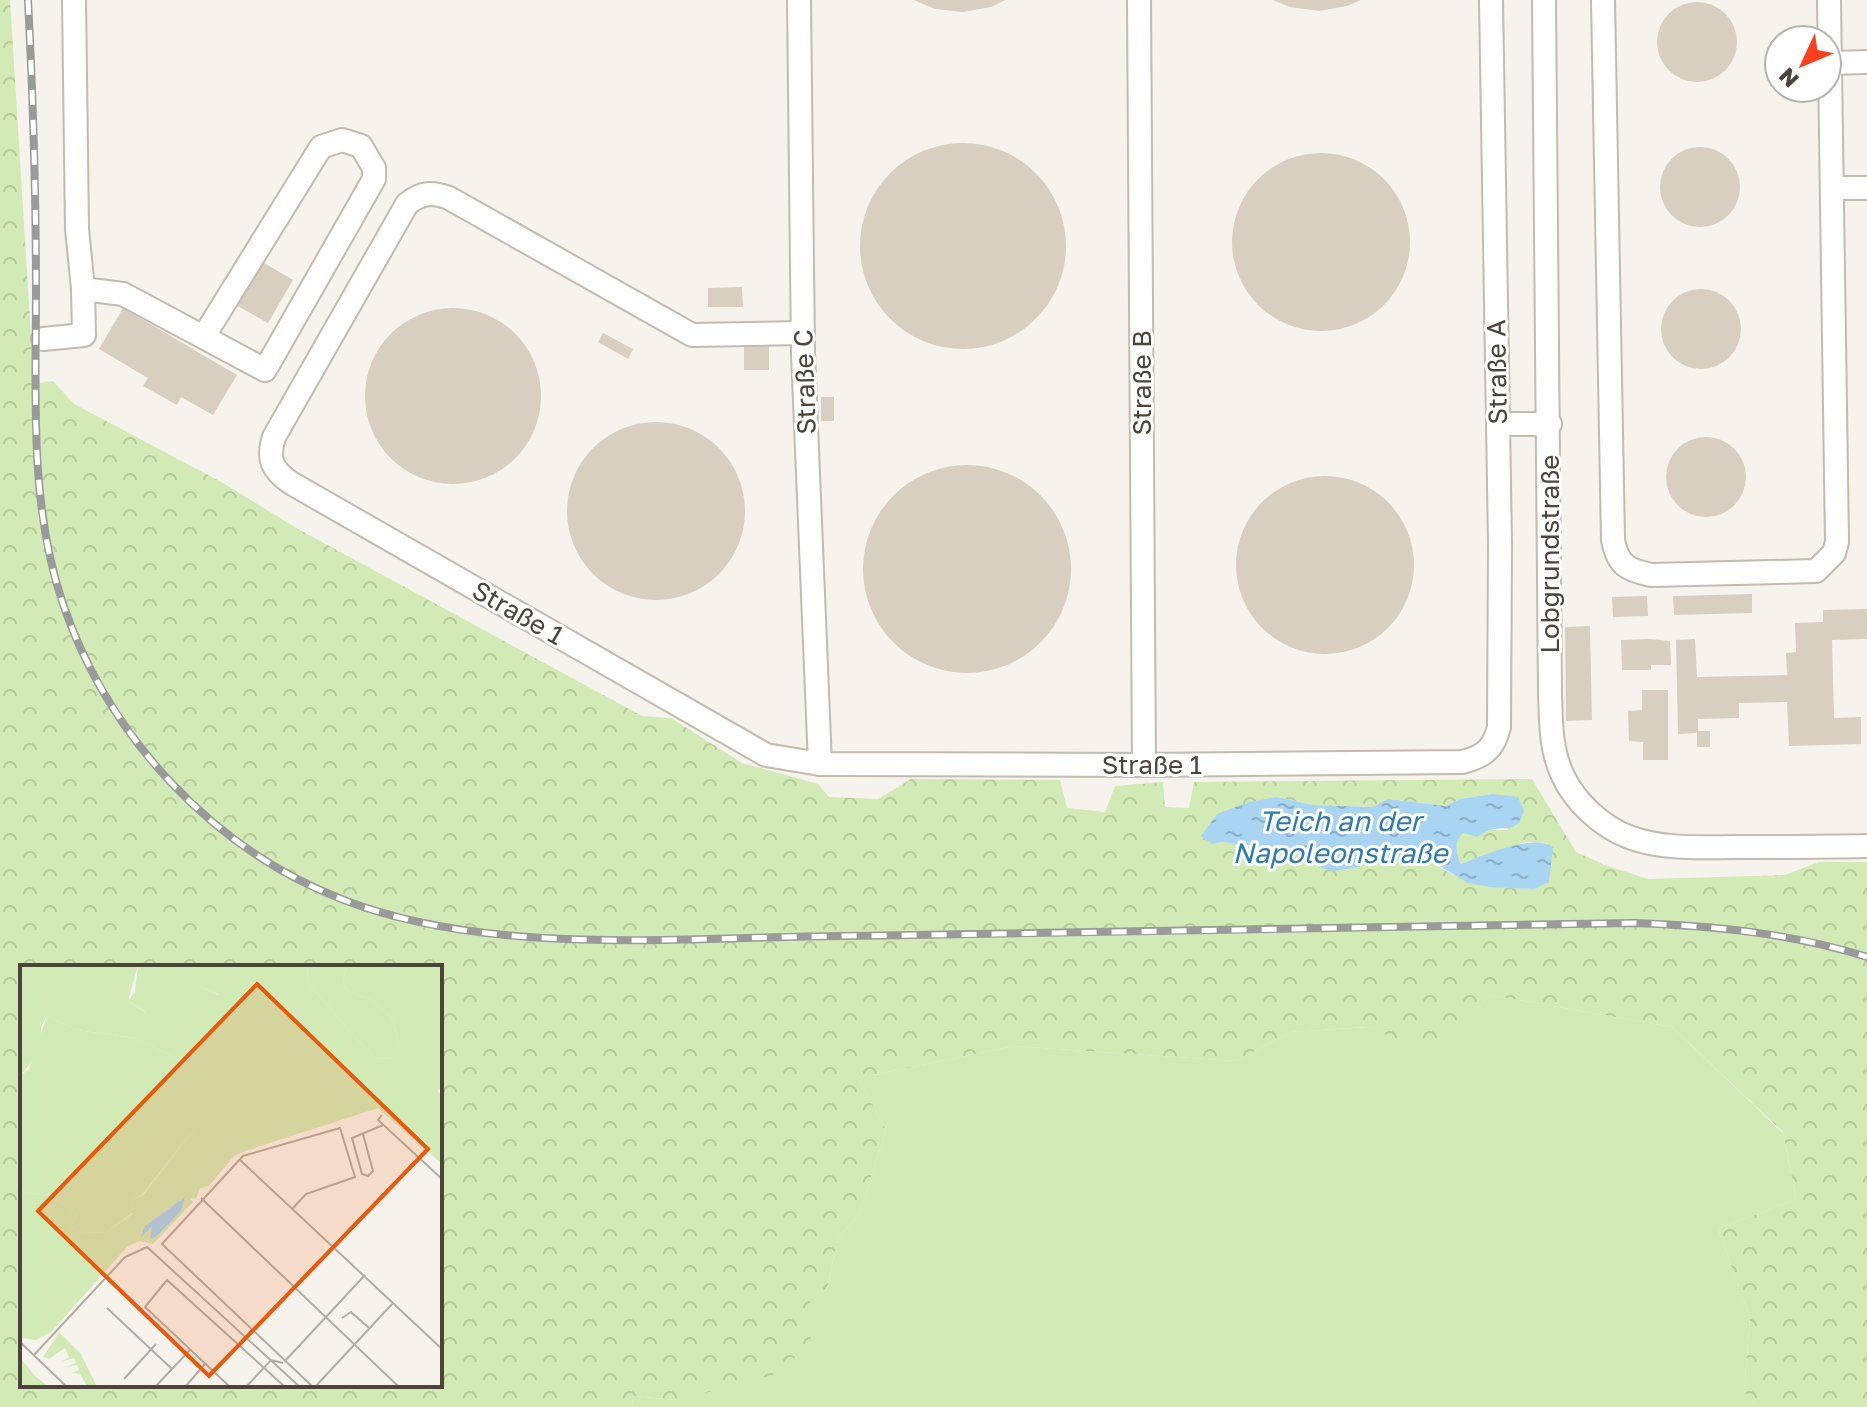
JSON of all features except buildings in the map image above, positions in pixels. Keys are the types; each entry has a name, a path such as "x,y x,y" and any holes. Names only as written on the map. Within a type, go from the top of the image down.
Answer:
{"street":[{"path":"43,339 84,335 77,229 74,0"},
{"name":"Straße C","path":"799,0 803,333 820,764"},
{"name":"Straße B","path":"1139,0 1144,765"},
{"name":"Straße A","path":"1491,0 1498,424 1499,727 1495,744"},
{"name":"Lobgrundstraße","path":"1544,0 1551,733 1560,768 1573,793 1597,818 1628,837 1644,842 1705,847 1867,846"},
{"path":"1603,0 1613,540 1616,554 1630,570 1651,575 1816,571 1834,553 1837,542 1831,104"},
{"path":"1829,0 1830,24"},
{"path":"1843,63 1867,62"},
{"path":"83,289 123,294 265,370 374,179 369,156 361,146 342,140 321,147 204,336"},
{"path":"1832,188 1867,188"},
{"name":"Straße 1","path":"803,333 692,335 449,198 434,193 420,194 407,204 274,437 269,452 272,465 278,474 291,483 766,755 820,764 1462,762 1479,758 1495,744"},
{"path":"1498,424 1550,424"}],"green space":[{"path":"0,0 10,0 34,384 53,381 74,404 223,483 298,529 642,716 671,718 742,763 818,784 829,797 878,799 911,779 1060,780 1067,808 1105,812 1115,786 1163,782 1165,807 1189,808 1194,782 1532,779 1576,852 1648,879 1785,875 1819,862 1867,862 1867,1407 1757,1407 1744,1391 1750,1318 1718,1229 1796,1199 1783,1132 1672,1027 1490,995 1437,1057 1368,1027 1290,1032 1236,1061 1014,1046 858,1078 886,1130 859,1214 837,1239 828,1286 810,1302 811,1345 773,1375 678,1400 632,1396 633,1407 0,1407","holes":["1492,794 1508,830 1489,830 1477,837 1463,832 1457,848 1461,864 1526,842 1547,843 1534,889 1477,884 1453,875 1426,858 1321,868 1309,850 1265,843 1248,846 1224,840 1277,797 1313,805 1373,807 1388,799 1446,806 1460,799"]},
{"path":"1490,995 1672,1027 1783,1133 1796,1199 1718,1229 1750,1318 1744,1391 1757,1407 633,1407 632,1396 678,1400 828,1286 837,1239 859,1214 886,1130 858,1078 1014,1046 1236,1061 1290,1032 1368,1027 1437,1056"}],"water":[{"name":"Teich an der Napoleonstraße","path":"1492,794 1518,797 1524,811 1521,819 1510,828 1488,831 1477,837 1463,833 1457,848 1461,864 1507,847 1544,843 1553,847 1549,882 1534,889 1468,883 1426,858 1335,871 1321,868 1309,850 1227,842 1212,844 1201,836 1217,814 1249,802 1277,797 1313,805 1373,807 1388,799 1446,806 1460,799"}],"railway":[{"path":"28,0 35,182 37,450 44,528 63,604 83,653 107,699 171,783 209,819 251,851 296,878 344,900 401,918 462,930 524,937 654,940 1635,923 1752,932 1810,942 1867,957"}]}
